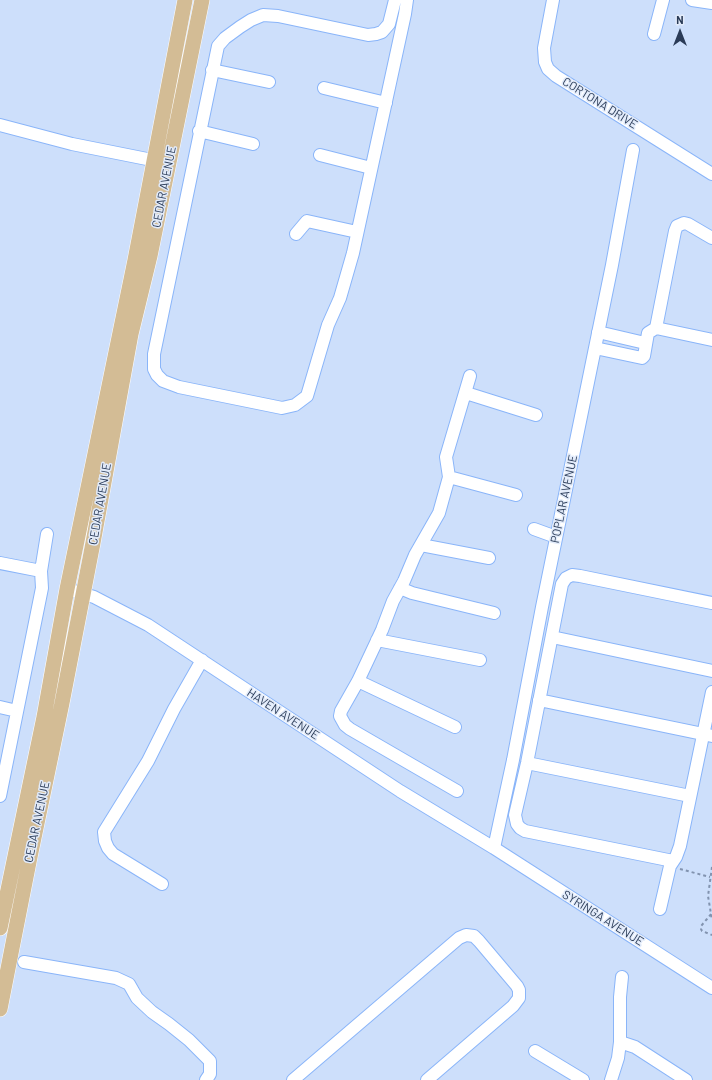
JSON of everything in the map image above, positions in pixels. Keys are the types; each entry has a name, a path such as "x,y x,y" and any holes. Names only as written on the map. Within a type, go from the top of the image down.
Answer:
{"main road":[{"name":"CEDAR AVENUE","path":"161,162 185,0"},
{"name":"CEDAR AVENUE","path":"0,928 4,891 44,716 67,589 112,401 161,162 202,0"},
{"name":"CEDAR AVENUE","path":"0,1009 83,592 112,401"}],"street":[{"path":"395,0 389,24 382,32 376,34 368,35 274,16 257,17 225,38 218,46 199,131 153,357 155,372 163,381 179,387 282,408 298,404 307,396 328,325 340,298 358,232 407,0"},
{"name":"CORTONA DRIVE","path":"553,0 544,48 545,62 548,69 556,76 712,174"},
{"path":"654,34 663,0"},
{"path":"692,0 712,3"},
{"path":"212,70 269,82"},
{"path":"324,88 386,102"},
{"path":"0,125 85,147 161,162"},
{"path":"199,131 253,144"},
{"name":"POPLAR AVENUE","path":"494,848 513,760 633,150"},
{"path":"320,155 372,168"},
{"path":"296,234 307,221 358,232"},
{"path":"656,328 677,226 684,223 688,224 712,238"},
{"path":"595,348 642,358 644,356 648,333 656,328 712,340"},
{"path":"598,332 646,343"},
{"path":"458,791 345,725 340,716 340,711 358,681 393,601 415,556 439,513 449,477 446,457 470,376"},
{"path":"466,393 536,415"},
{"path":"449,477 516,495"},
{"path":"534,529 556,537"},
{"path":"1,789 42,588 42,571 47,534"},
{"path":"421,545 489,558"},
{"path":"0,563 42,571"},
{"path":"673,861 536,833 520,828 515,821 515,815 527,763 562,584 566,578 572,575 712,603"},
{"path":"400,588 412,593 494,613"},
{"name":"HAVEN AVENUE","path":"67,589 83,592 131,615 202,660 400,791 494,848"},
{"path":"552,637 712,671"},
{"path":"377,640 480,660"},
{"path":"162,884 113,854 105,841 104,832 148,761 174,709 202,660"},
{"path":"358,681 454,727"},
{"path":"660,909 667,874 680,846 690,796 708,735 712,692"},
{"path":"539,700 708,735"},
{"path":"0,707 17,711"},
{"path":"527,763 690,796"},
{"name":"SYRINGA AVENUE","path":"494,848 712,988"},
{"path":"4,891 23,894"},
{"path":"292,1080 459,938 466,935 474,936 517,986 519,990 519,998 513,1006 427,1080"},
{"path":"24,962 116,978 130,985 139,1000 152,1012 189,1040 210,1061 210,1074 206,1080"},
{"path":"611,1080 618,1058 620,1042 620,997 622,977"},
{"path":"620,1042 635,1047 686,1080"},
{"path":"535,1051 583,1080"}],"path":[{"path":"673,861 680,869 710,877"},
{"path":"712,867 708,902 712,920"},
{"path":"711,914 701,926 701,929 702,931 712,935"}]}
